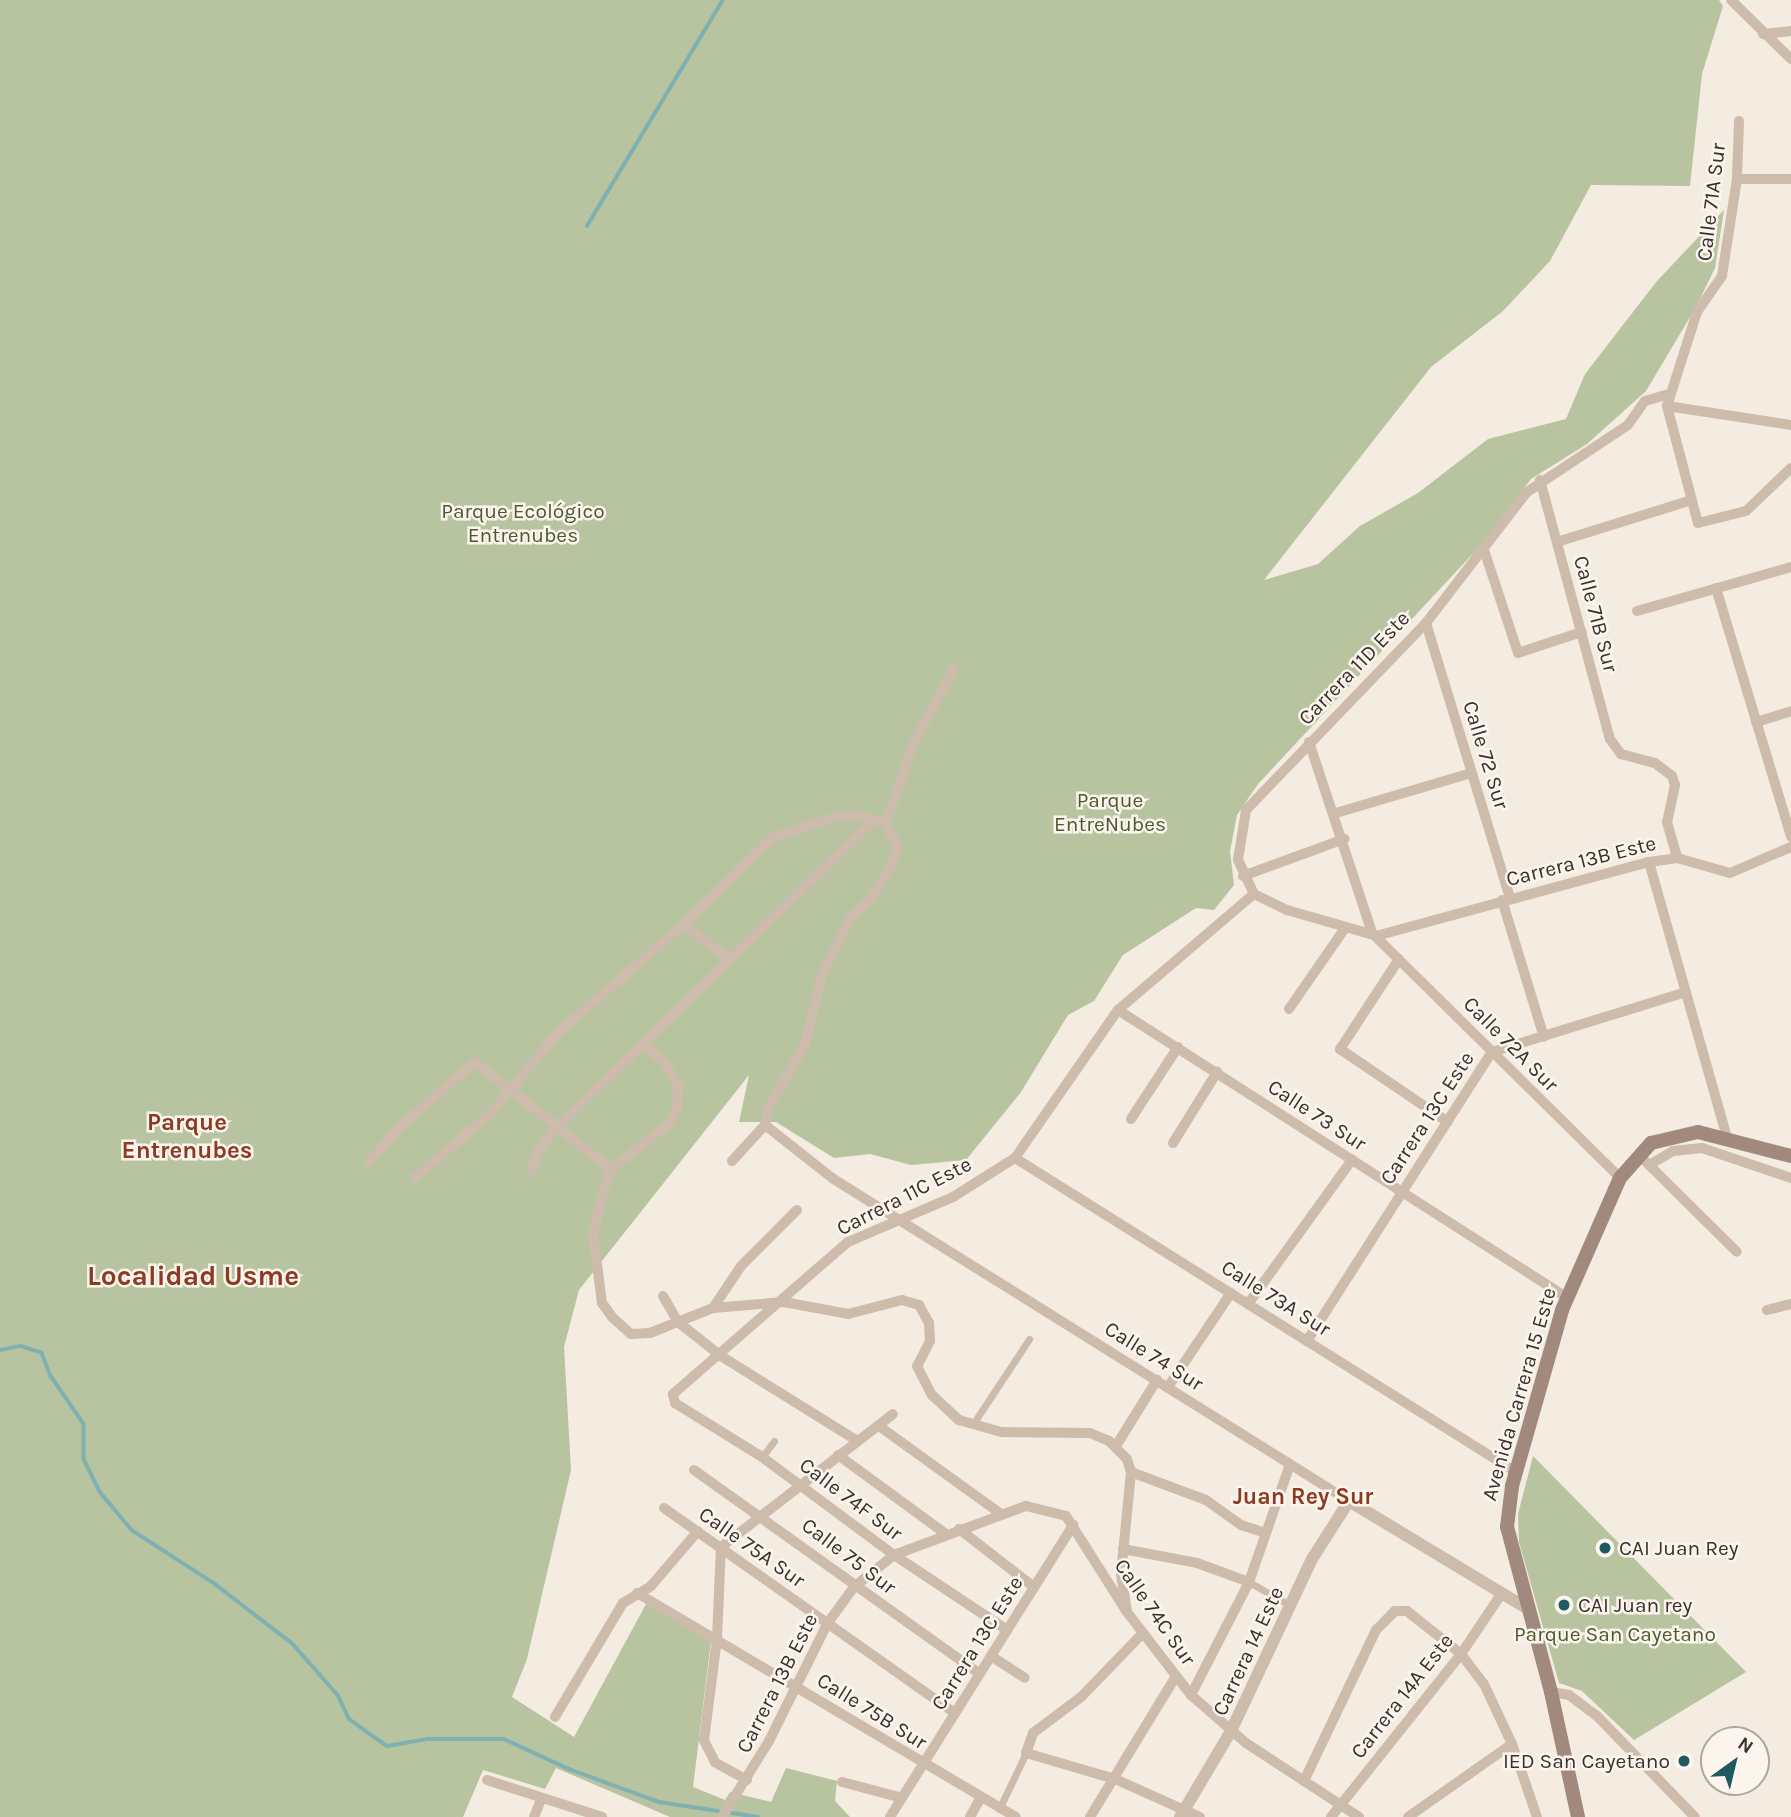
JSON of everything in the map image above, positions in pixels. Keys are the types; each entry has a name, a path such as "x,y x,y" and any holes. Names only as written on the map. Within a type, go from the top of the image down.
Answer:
{"main road":[{"name":"Avenida Carrera 15 Este","path":"1578,1817 1551,1692 1507,1528 1516,1472 1566,1297 1620,1178 1637,1153 1658,1139 1681,1132 1727,1137 1791,1156"}],"street":[{"path":"1731,0 1791,59"},
{"path":"1763,34 1791,31"},
{"name":"Calle 71A Sur","path":"1740,121 1737,179 1721,276 1697,312 1667,406 1698,523 1746,511 1791,468"},
{"path":"1737,179 1791,179"},
{"name":"Carrera 11D Este","path":"1254,894 1243,876 1238,860 1246,810 1426,623 1540,480 1628,425 1645,401 1669,394"},
{"path":"1667,406 1791,425"},
{"name":"Calle 71B Sur","path":"1540,480 1610,739 1621,754 1655,763 1672,776 1675,785 1667,822 1677,858"},
{"path":"1557,542 1692,500"},
{"path":"1484,550 1518,653 1582,632"},
{"path":"1637,611 1791,567"},
{"path":"1716,588 1791,837"},
{"name":"Calle 72 Sur","path":"1426,623 1471,773 1544,1037"},
{"path":"732,1161 765,1125 768,1108 804,1047 822,974 850,919 871,898 890,868 897,846 886,823 913,744 954,669"},
{"path":"1756,722 1791,711"},
{"name":"Calle 72A Sur","path":"1310,742 1336,813 1374,935 1620,1178"},
{"path":"1336,813 1471,773"},
{"path":"1778,795 1791,791"},
{"path":"415,1178 489,1114 558,1033 684,924 773,837 839,816 862,816 886,823"},
{"path":"531,1171 538,1151 558,1126 644,1044 728,958 873,821"},
{"path":"1243,876 1344,839"},
{"name":"Carrera 13B Este","path":"1374,935 1649,862 1677,858 1730,873 1791,847"},
{"path":"1649,862 1727,1137"},
{"path":"1254,894 1287,911 1374,935"},
{"name":"Carrera 11C Este","path":"673,1399 682,1384 722,1356 848,1242 903,1222 1015,1158 1118,1010 1254,894"},
{"path":"684,924 728,958"},
{"path":"1289,1009 1345,928"},
{"path":"1399,960 1340,1047 1343,1053 1448,1122"},
{"name":"Carrera 13C Este","path":"1307,1341 1492,1052 1686,992"},
{"name":"Calle 73 Sur","path":"1118,1010 1566,1297"},
{"path":"644,1044 664,1063 678,1085 677,1109 669,1124 611,1170 593,1233 602,1303 631,1334 678,1322 713,1308 784,1302 848,1314 902,1300 919,1305 929,1323 930,1341 917,1366 932,1395 959,1420 1001,1432 1090,1433 1116,1446 1131,1472 1123,1549 1127,1612"},
{"path":"1131,1119 1178,1047"},
{"path":"369,1162 399,1128 475,1062 611,1170"},
{"path":"1173,1143 1217,1072"},
{"name":"Calle 74 Sur","path":"765,1125 832,1178 1157,1380 1289,1467 1349,1501 1500,1596 1528,1609"},
{"path":"1649,1165 1673,1151 1702,1148 1791,1178"},
{"path":"1637,1153 1737,1251"},
{"name":"Calle 73A Sur","path":"1015,1158 1516,1472"},
{"path":"1248,1304 1352,1160"},
{"path":"713,1308 741,1266 797,1210"},
{"path":"1168,1387 1231,1293"},
{"path":"663,1296 678,1322 722,1356 856,1440"},
{"path":"1767,1310 1791,1304"},
{"path":"973,1424 1029,1339"},
{"path":"1116,1446 1157,1380"},
{"name":"Calle 74F Sur","path":"673,1399 762,1457 894,1555 1007,1630"},
{"path":"747,1780 726,1770 706,1751 705,1726 717,1638 721,1547 761,1513 893,1414"},
{"path":"879,1426 1001,1514"},
{"path":"762,1457 774,1441"},
{"path":"838,1455 946,1534"},
{"path":"1191,1695 1249,1582 1289,1467"},
{"name":"Calle 75 Sur","path":"694,1470 761,1513 854,1587 980,1674"},
{"path":"1131,1472 1206,1500 1241,1525 1266,1533"},
{"name":"Carrera 14 Este","path":"1183,1813 1231,1731 1312,1559 1349,1501"},
{"name":"Carrera 13B Este","path":"722,1817 747,1780 827,1624 854,1587 894,1555 1026,1506"},
{"name":"Calle 74C Sur","path":"1026,1506 1054,1509 1073,1525 1127,1612 1191,1695 1231,1731 1359,1817"},
{"name":"Calle 75A Sur","path":"664,1508 956,1713"},
{"name":"Carrera 13C Este","path":"890,1817 1073,1525"},
{"path":"959,1529 1034,1587"},
{"path":"555,1717 623,1603 651,1586 698,1531"},
{"path":"1123,1549 1197,1563 1249,1582 1291,1606"},
{"name":"Calle 75B Sur","path":"637,1593 717,1638 980,1799 1016,1817"},
{"name":"Carrera 14A Este","path":"1331,1817 1461,1654 1500,1596"},
{"path":"1304,1781 1376,1630 1395,1611 1407,1611 1461,1654 1484,1684 1512,1744 1537,1817"},
{"path":"999,1809 1033,1733 1081,1697 1143,1633"},
{"path":"991,1656 1025,1678"},
{"path":"1090,1817 1176,1676"},
{"path":"1551,1692 1569,1695 1596,1715 1695,1817"},
{"path":"1408,1817 1512,1744"},
{"path":"1026,1753 1115,1779 1183,1813 1200,1817"},
{"path":"487,1780 541,1800 602,1817"},
{"path":"842,1782 902,1798"},
{"path":"970,1817 980,1799"},
{"path":"534,1817 541,1800"}],"green space":[{"name":"Parque Ecológico Entrenubes","path":"0,0 1719,0 1723,6 1702,74 1690,186 1591,185 1550,261 1503,311 1431,367 1264,580 1318,564 1360,526 1418,493 1488,439 1566,419 1585,374 1657,281 1724,210 1715,268 1696,307 1646,391 1587,444 1531,479 1480,546 1258,784 1237,815 1230,851 1234,885 1214,910 1196,908 1123,955 1094,1001 1068,1015 1021,1092 966,1160 911,1165 870,1154 834,1158 776,1122 739,1122 749,1075 579,1290 564,1347 571,1470 527,1659 512,1697 574,1737 646,1604 711,1641 693,1787 725,1800 730,1792 771,1802 786,1768 837,1781 835,1801 850,1817 670,1817 556,1768 545,1789 483,1770 463,1817 0,1817"},
{"name":"Parque San Cayetano","path":"1533,1456 1746,1672 1634,1740 1582,1691 1559,1683 1519,1542 1518,1514"}],"waterway":[{"path":"587,226 723,0"},
{"path":"0,1350 21,1346 42,1353 51,1376 84,1424 84,1459 100,1492 132,1530 215,1584 292,1643 338,1695 349,1719 387,1746 428,1739 504,1739 569,1769 659,1802 758,1817"}],"place":[{"name":"CAI Juan Rey","path":"1605,1548"},
{"name":"CAI Juan rey","path":"1564,1605"},
{"name":"IED San Cayetano","path":"1684,1761"}],"district":[{"name":"Parque Entrenubes","path":"187,1137"},
{"name":"Localidad Usme","path":"193,1276"},
{"name":"Juan Rey Sur","path":"1303,1497"}],"park label":[{"name":"Parque EntreNubes","path":"1110,812"}]}
